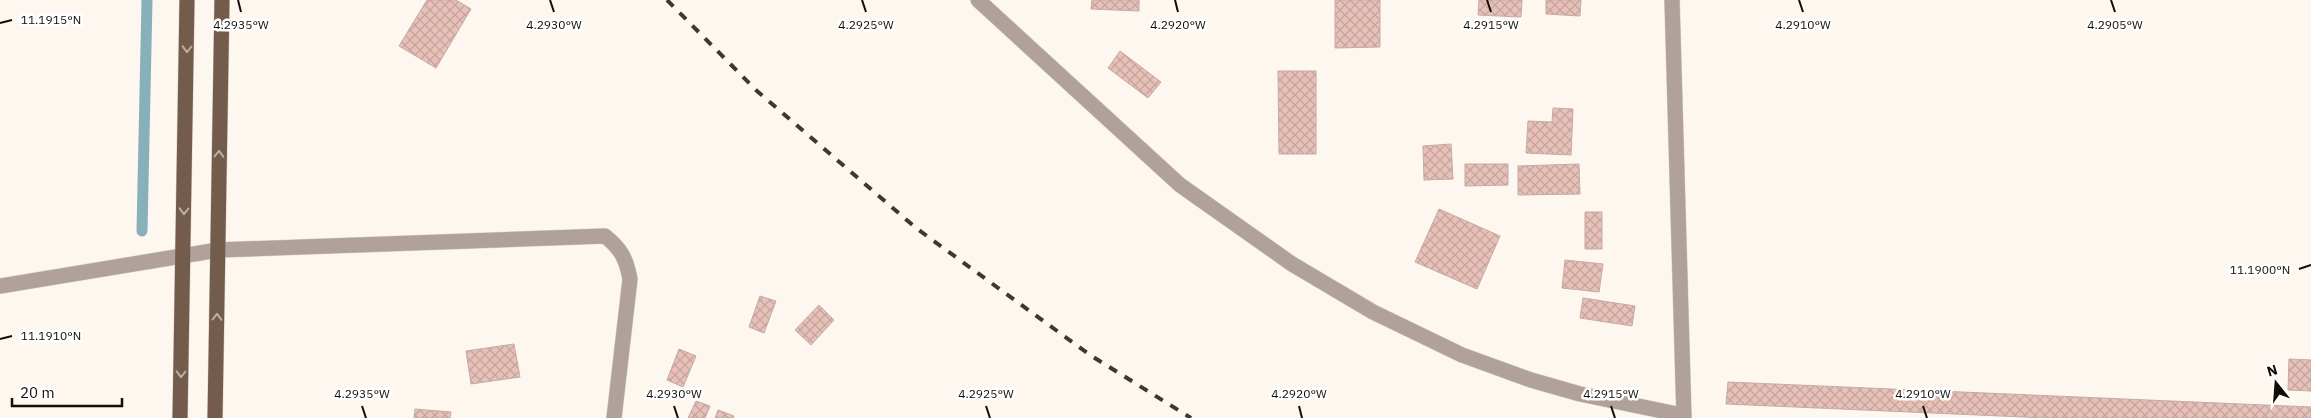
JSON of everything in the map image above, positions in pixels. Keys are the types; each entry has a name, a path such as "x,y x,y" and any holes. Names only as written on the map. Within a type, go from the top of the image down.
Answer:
{"main road":[{"path":"180,418 187,0"},
{"path":"215,418 222,0"}],"street":[{"path":"978,0 1180,185 1292,264 1373,312 1462,355 1531,380 1580,394 1683,416 1672,0"},
{"path":"0,286 218,250 605,236 618,247 627,264 630,278 614,418"}],"building":[{"path":"427,0 456,0 471,9 436,68 399,46"},
{"path":"1092,0 1139,0 1139,11 1091,9"},
{"path":"1335,0 1380,0 1380,47 1335,48"},
{"path":"1479,0 1522,0 1521,17 1478,15"},
{"path":"1546,0 1581,0 1580,16 1546,14"},
{"path":"1120,51 1161,82 1148,98 1108,68"},
{"path":"1278,71 1316,71 1316,154 1279,154"},
{"path":"1553,108 1573,109 1571,155 1526,153 1528,121 1552,122"},
{"path":"1451,144 1453,179 1424,180 1423,146"},
{"path":"1465,164 1508,164 1508,185 1465,186"},
{"path":"1579,164 1580,194 1518,195 1518,166"},
{"path":"1439,209 1500,236 1477,289 1415,262"},
{"path":"1585,212 1602,212 1602,249 1585,249"},
{"path":"1565,260 1603,264 1599,292 1562,288"},
{"path":"760,296 776,301 764,333 749,327"},
{"path":"1583,298 1635,306 1632,326 1580,318"},
{"path":"819,305 834,320 811,345 795,330"},
{"path":"514,344 520,377 471,384 466,351"},
{"path":"679,349 696,356 683,387 667,380"},
{"path":"2289,359 2311,360 2311,391 2288,390"},
{"path":"1728,382 2311,407 2311,418 2046,418 1726,404"},
{"path":"696,401 710,406 705,418 688,418"},
{"path":"415,409 451,412 450,418 414,418"},
{"path":"718,410 734,416 733,418 715,418"}],"waterway":[{"path":"142,231 147,0"}],"railway":[{"path":"667,0 757,91 916,228 1090,355 1191,418"}]}
